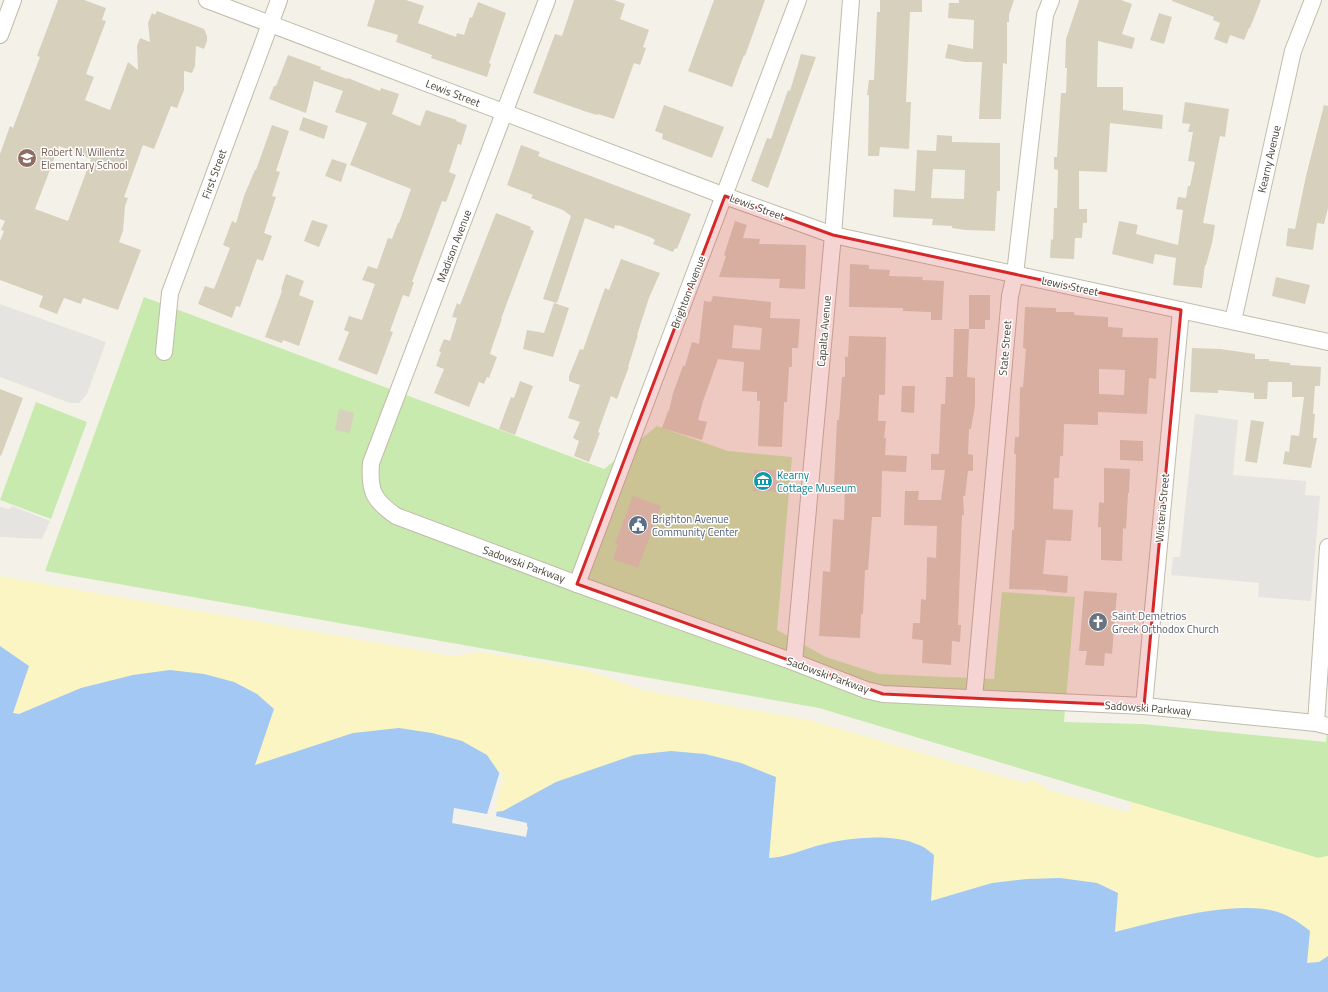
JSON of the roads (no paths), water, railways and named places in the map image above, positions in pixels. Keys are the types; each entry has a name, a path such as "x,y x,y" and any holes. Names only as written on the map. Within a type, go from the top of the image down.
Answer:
{"street":[{"path":"0,35 13,0"},
{"name":"Lewis Street","path":"207,0 725,196 833,234 1328,342"},
{"name":"First Street","path":"164,352 170,293 279,0"},
{"name":"Madison Avenue","path":"373,494 370,477 371,464 547,0"},
{"name":"Brighton Avenue","path":"577,584 798,0"},
{"name":"Capalta Avenue","path":"794,662 833,234 851,0"},
{"name":"State Street","path":"974,698 1010,296 1015,274 1045,15 1051,0"},
{"name":"Kearny Avenue","path":"1233,321 1293,52 1312,0"},
{"name":"Wisteria Street","path":"1144,706 1180,310"},
{"name":"Sadowski Parkway","path":"373,494 382,507 396,516 577,584 794,662 866,690 882,694 1144,706 1324,723"},
{"path":"1324,723 1328,547"}],"water":[{"path":"0,646 29,666 13,713 19,714 81,688 133,675 170,670 204,674 234,682 257,694 274,709 255,765 353,733 399,728 432,733 462,741 487,755 502,777 494,801 495,812 503,811 556,782 634,755 671,751 705,754 741,763 776,777 769,858 787,855 827,843 854,839 882,837 908,841 923,847 934,855 931,901 992,883 1027,879 1060,878 1097,883 1118,893 1115,932 1175,917 1219,910 1240,908 1278,912 1295,920 1310,931 1307,963 1319,962 1328,956 1328,992 0,992"}],"place":[{"name":"Robert N. Willentz Elementary School","path":"27,158"},
{"name":"Kearny Cottage Museum","path":"763,481"},
{"name":"Brighton Avenue Community Center","path":"638,525"},
{"name":"Saint Demetrios Greek Orthodox Church","path":"1098,622"}]}
